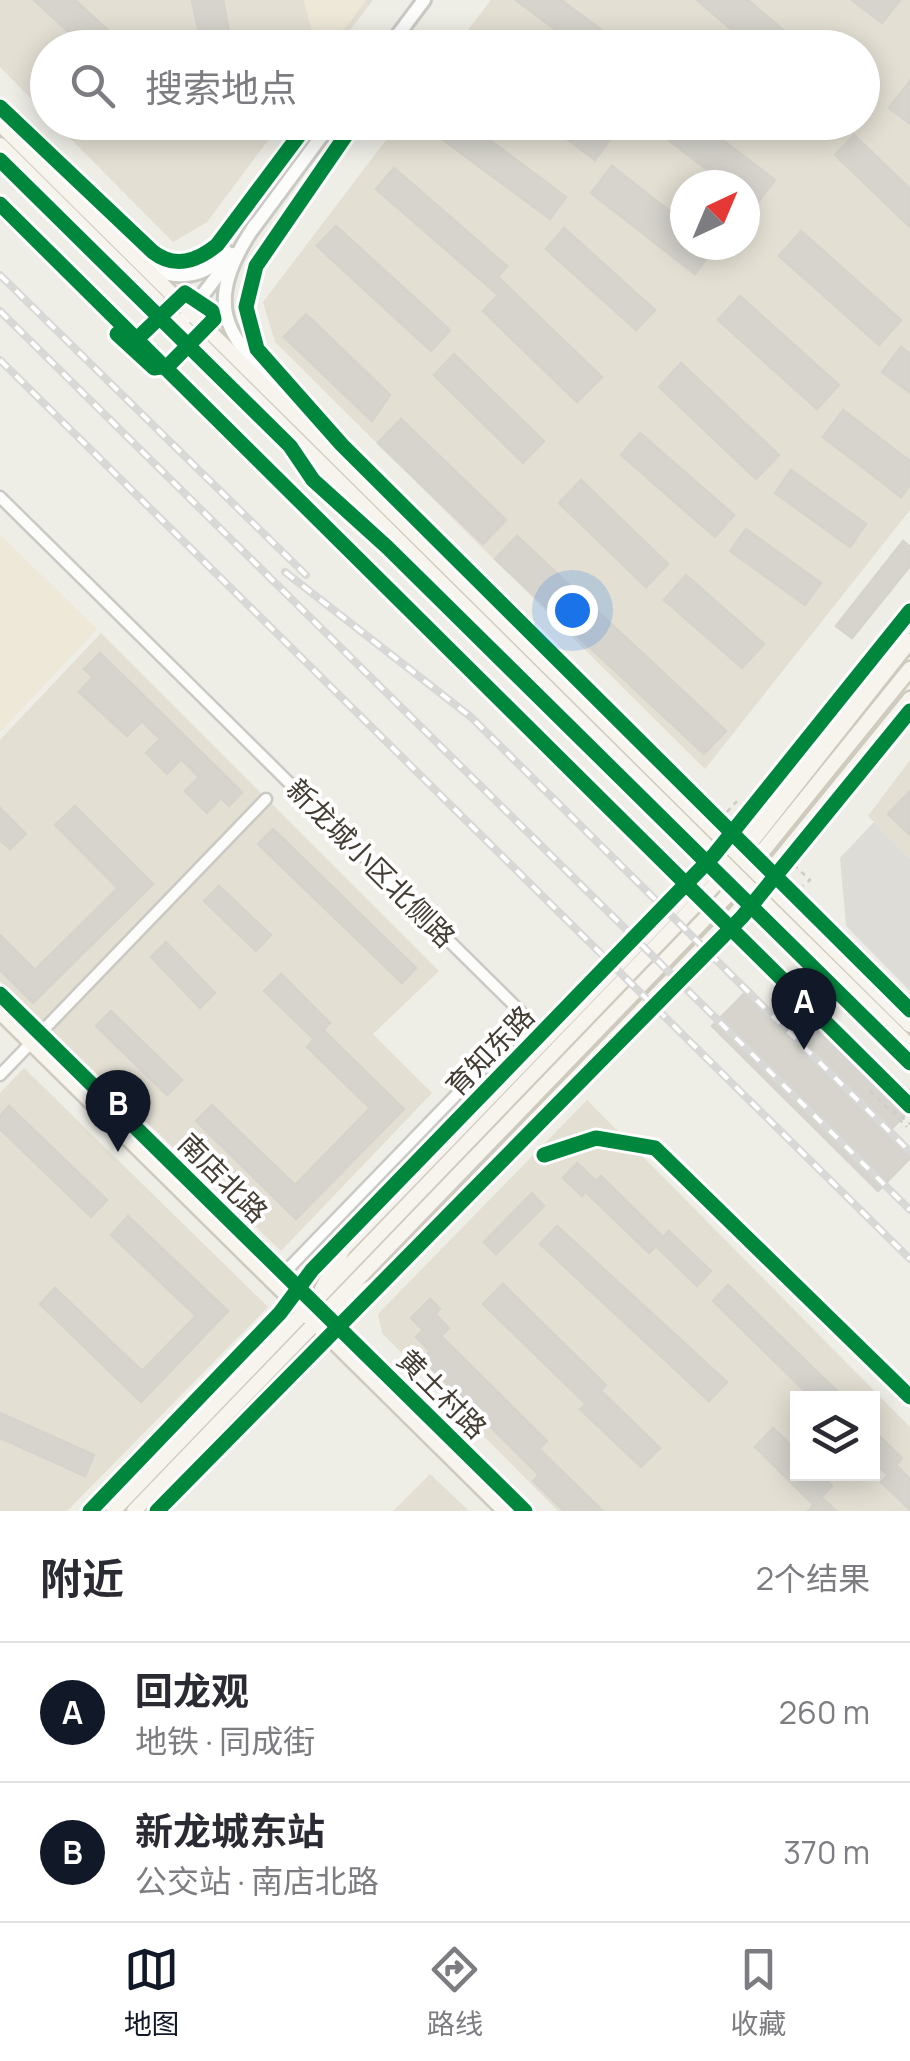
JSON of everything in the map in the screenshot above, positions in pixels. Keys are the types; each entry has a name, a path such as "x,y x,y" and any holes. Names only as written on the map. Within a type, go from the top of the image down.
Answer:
{"main road":[{"path":"0,124 122,244 185,318 730,822 910,1046"},
{"path":"0,145 730,822"},
{"path":"314,1313 342,1249 719,860 910,621"},
{"name":"育知东路","path":"134,1511 729,870 910,640"},
{"name":"育知东路","path":"113,1511 741,880 910,669"},
{"path":"314,1313 376,1285 737,912 910,699"},
{"path":"786,893 910,1024"},
{"name":"南店北路","path":"0,994 36,1038 314,1313"},
{"name":"南店北路","path":"0,1012 36,1038 284,1273 314,1313"},
{"name":"黄土村路","path":"314,1313 505,1511"},
{"name":"黄土村路","path":"314,1313 525,1511"}],"street":[{"path":"402,30 424,0"},
{"path":"185,318 319,140"},
{"path":"122,244 164,274 187,276 206,270 226,254 306,158"},
{"path":"255,226 238,255 230,283 227,307 231,332 244,354 295,406 330,450"},
{"name":"新龙城小区北侧路","path":"0,497 520,1010 517,1032 284,1273"},
{"path":"0,1076 266,799"},
{"path":"544,1155 596,1138 655,1148 910,1396"}],"path":[{"path":"707,808 730,822"},
{"path":"656,854 688,886 666,869"},
{"path":"786,893 796,858"},
{"path":"786,893 810,880 796,858"},
{"path":"786,893 807,908"},
{"path":"732,927 750,907"},
{"path":"732,927 758,942"},
{"path":"732,927 768,965"},
{"path":"882,1078 910,1106"},
{"path":"870,1090 909,1126"}],"shaded area":[{"path":"0,0 373,0 350,30 30,30 30,98 0,67"},
{"path":"304,0 366,0 344,30 311,30"},
{"path":"491,0 910,0 910,510 705,769 275,342 263,302 386,140 880,140 880,30 468,30"},
{"path":"72,140 268,140 207,222 173,242"},
{"path":"0,535 97,629 0,732"},
{"path":"101,633 439,971 373,1034 432,1093 281,1251 0,981 0,740"},
{"path":"910,760 910,858 868,816"},
{"path":"874,822 910,858 910,991 846,926 840,858"},
{"path":"24,1068 268,1307 67,1511 0,1511 0,1093"},
{"path":"587,1100 874,1391 790,1391 790,1481 880,1481 880,1397 910,1427 910,1511 558,1511 382,1333 378,1314"},
{"path":"430,1474 469,1511 393,1511"}],"building":[{"path":"34,0 75,0 108,30 66,30"},
{"path":"192,0 223,0 229,30 198,30"},
{"path":"516,0 561,0 602,30 556,30"},
{"path":"697,0 748,0 783,30 732,30"},
{"path":"852,0 900,0 882,23"},
{"path":"910,81 910,124 889,108"},
{"path":"443,140 490,140 566,197 550,219"},
{"path":"568,140 610,140 595,160"},
{"path":"668,140 723,140 775,180 760,200 760,170 707,170"},
{"path":"849,140 859,140 910,189 910,227 835,155"},
{"path":"612,166 670,211 670,255 591,193"},
{"path":"394,168 507,266 498,277 602,377 577,402 483,311 498,295 376,189"},
{"path":"336,226 450,330 431,351 317,246"},
{"path":"564,228 655,310 636,330 546,249"},
{"path":"801,231 901,320 879,345 779,256"},
{"path":"677,260 706,260 695,274"},
{"path":"740,296 839,385 817,409 718,320"},
{"path":"306,314 390,395 372,421 284,337"},
{"path":"901,347 910,354 910,393 882,372"},
{"path":"454,354 544,441 523,463 434,375"},
{"path":"681,363 779,455 756,479 659,387"},
{"path":"843,410 910,461 910,485 901,497 823,437"},
{"path":"401,419 506,520 483,544 378,443"},
{"path":"640,433 734,515 715,537 621,455"},
{"path":"791,470 866,524 850,547 775,493"},
{"path":"581,480 668,564 646,587 559,503"},
{"path":"746,529 821,583 805,605 730,551"},
{"path":"517,536 726,731 704,754 495,559"},
{"path":"903,541 910,547 910,566 852,638 836,626"},
{"path":"686,575 764,644 742,668 664,600"},
{"path":"100,653 242,792 229,806 221,798 207,813 185,791 199,777 181,759 167,774 146,753 160,739 142,721 127,736 79,692 93,677 84,669"},
{"path":"910,791 910,835 888,814"},
{"path":"75,806 153,884 33,1003 0,970 0,935 35,970 118,888 55,825"},
{"path":"0,808 26,834 10,849 0,840"},
{"path":"273,829 416,968 402,983 258,844"},
{"path":"219,886 271,935 256,951 204,901"},
{"path":"166,942 215,993 200,1008 151,957"},
{"path":"281,974 330,1023 323,1030 404,1109 296,1219 196,1121 212,1105 295,1185 370,1108 307,1047 314,1039 264,991"},
{"path":"749,989 785,1025 805,1006 910,1110 891,1129 910,1148 910,1158 878,1191 712,1026"},
{"path":"111,1011 182,1080 167,1095 96,1026"},
{"path":"9,1106 107,1200 91,1217 0,1129 0,1116"},
{"path":"577,1163 596,1181 601,1176 663,1237 669,1231 711,1271 697,1286 656,1246 649,1253 586,1192 582,1196 563,1178"},
{"path":"532,1193 544,1206 496,1254 484,1242"},
{"path":"128,1216 228,1311 141,1402 40,1304 55,1288 142,1371 196,1316 111,1235"},
{"path":"557,1226 727,1382 709,1401 540,1244"},
{"path":"503,1284 606,1385 601,1391 660,1448 641,1467 580,1409 586,1404 483,1304"},
{"path":"728,1285 837,1391 805,1391 713,1301"},
{"path":"430,1299 440,1309 435,1314 449,1328 441,1336 547,1441 539,1449 603,1511 564,1511 533,1481 539,1475 422,1359 430,1351 416,1337 423,1330 411,1318"},
{"path":"0,1413 94,1455 85,1476 0,1438"},
{"path":"773,1428 790,1444 790,1481 827,1481 832,1486 821,1497 836,1511 808,1511 814,1505 755,1447"},
{"path":"880,1437 902,1458 896,1465 910,1479 910,1510 881,1482 888,1475 880,1468"}],"railway":[{"path":"0,275 306,575"},
{"path":"0,311 910,1210"},
{"path":"0,360 910,1259"},
{"path":"285,572 471,717 910,1152"}],"cycle path":[{"path":"0,107 30,135"},
{"path":"35,140 153,252 178,261 194,259 217,245 296,140"},
{"path":"343,140 256,266 246,307 257,349 342,445 910,1010"},
{"path":"0,160 290,446 313,480 387,547 910,1063"},
{"path":"0,204 910,1106"},
{"path":"185,293 212,311 214,319 168,366 154,368 117,334 139,337 185,293"},
{"path":"90,1511 280,1313 312,1270 714,855 910,611"},
{"path":"157,1511 742,917 910,711"},
{"path":"0,994 525,1511"},
{"path":"544,1155 596,1138 655,1148 910,1397"}],"place":[{"name":"回龙观","path":"804,1050"},
{"name":"新龙城东站","path":"118,1152"}]}
